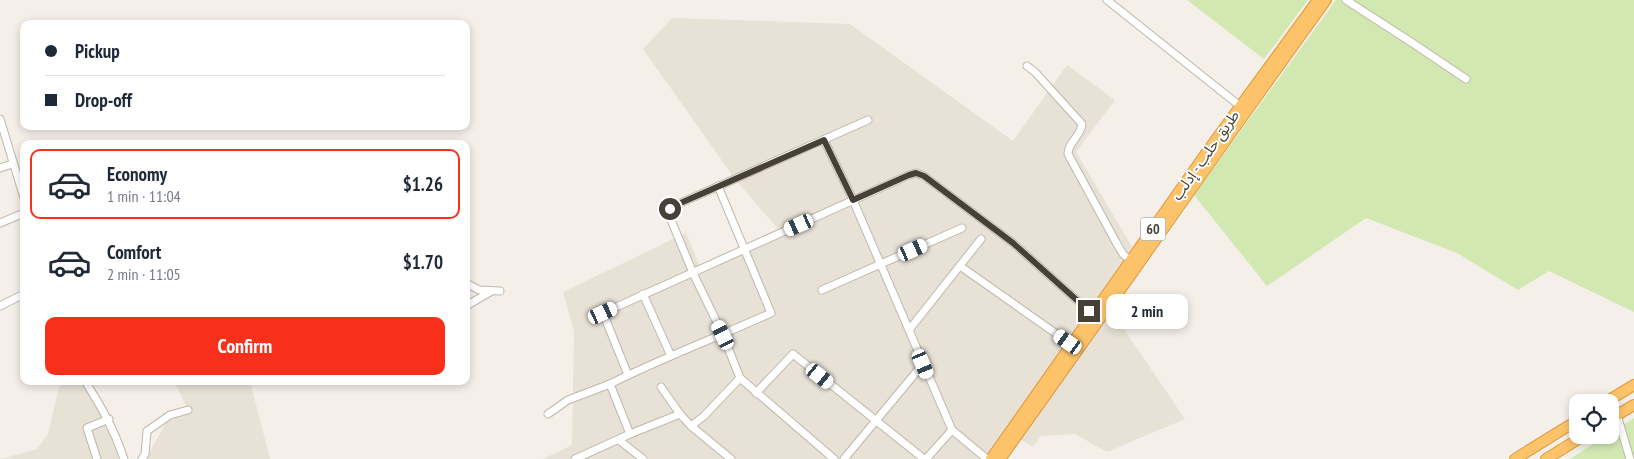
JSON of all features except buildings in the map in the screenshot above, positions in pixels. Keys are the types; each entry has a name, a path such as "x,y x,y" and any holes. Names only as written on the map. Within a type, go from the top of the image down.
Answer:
{"highway":[{"name":"طريق حلب - إدلب","path":"991,459 1134,263 1318,0"},
{"name":"60","path":"1243,109 1326,0"},
{"name":"60","path":"1000,459 1134,263"},
{"path":"1619,394 1634,385"},
{"path":"1619,414 1634,404"},
{"path":"1515,459 1569,426"},
{"path":"1546,459 1570,444"}],"street":[{"path":"1107,0 1243,109"},
{"path":"1346,0 1466,79"},
{"path":"1027,66 1035,72 1082,124 1082,130 1068,147 1068,154 1117,244 1134,263"},
{"path":"0,119 20,187"},
{"path":"834,459 740,378 723,335 693,273 670,215 670,209 868,120"},
{"path":"824,140 853,200 952,430 987,459"},
{"path":"0,168 12,164"},
{"path":"628,375 603,313 916,173 924,176 1013,243 1089,311"},
{"path":"548,414 568,400 610,384 771,313 718,186"},
{"path":"0,223 20,215"},
{"path":"822,290 962,228"},
{"path":"908,330 982,240"},
{"path":"960,266 1068,342"},
{"path":"470,285 479,290 500,291"},
{"path":"470,304 490,292"},
{"path":"643,294 671,356"},
{"path":"0,306 20,296"},
{"path":"756,393 793,354 925,459 952,430"},
{"path":"844,459 923,364"},
{"path":"691,426 704,416 740,378"},
{"path":"610,384 630,434"},
{"path":"88,385 109,419 124,459"},
{"path":"662,387 680,414 691,426 732,459"},
{"path":"142,459 145,454 147,431 170,415 188,410"},
{"path":"575,459 680,414"},
{"path":"96,459 87,428 109,419"},
{"path":"1619,432 1628,458"},
{"path":"619,440 643,459"}],"shaded area":[{"path":"672,18 850,24 1013,141 1067,65 1115,100 1076,152 1132,247 1100,294 1185,419 1107,452 1075,434 1041,436 1033,447 1021,440 1008,459 543,459 572,445 574,331 563,292 686,233 699,265 778,229 735,179 643,49"},
{"path":"60,385 84,385 106,422 113,419 127,459 1,459 37,449 48,434"},
{"path":"176,385 251,385 270,459 146,459 166,423 188,410"}],"green space":[{"path":"1187,0 1308,0 1264,59"},
{"path":"1336,0 1634,0 1634,312 1549,271 1518,290 1457,253 1366,218 1267,286 1194,195"},
{"path":"1634,418 1634,459 1570,459 1593,444 1619,444 1619,427"}],"route":[{"path":"670,209 824,140 853,200 909,175 916,173 924,176 1013,243 1089,311"}]}
